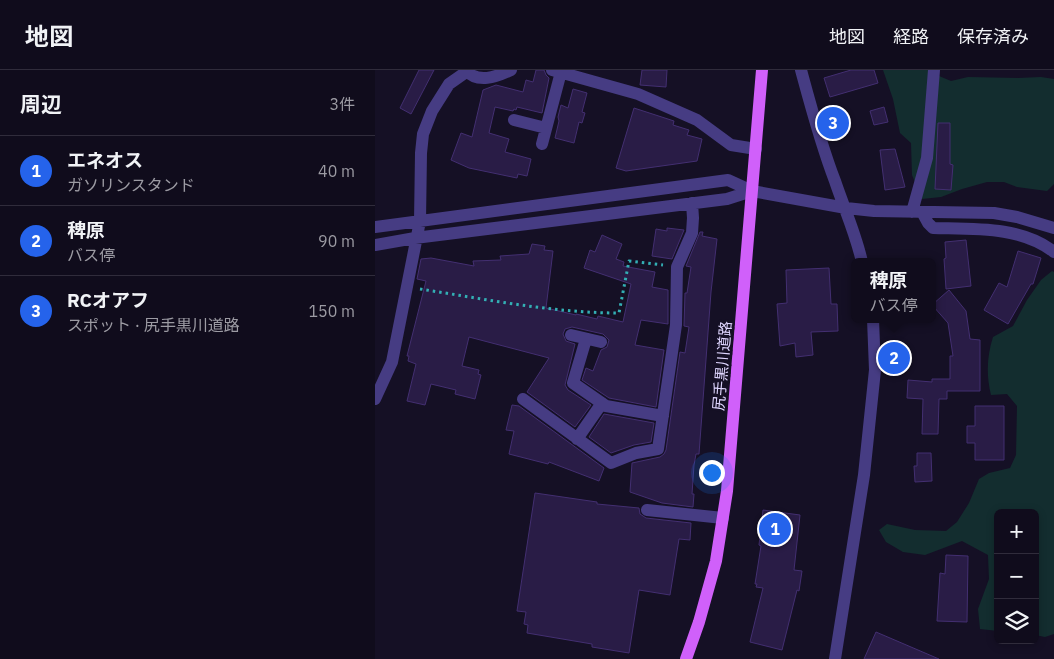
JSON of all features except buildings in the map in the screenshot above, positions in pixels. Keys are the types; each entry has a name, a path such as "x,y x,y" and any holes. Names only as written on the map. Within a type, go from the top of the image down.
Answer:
{"main road":[{"name":"尻手黒川道路","path":"686,659 699,622 715,561 728,482 762,70"}],"street":[{"path":"375,399 392,362 419,221 423,134 432,111 449,84 465,71 472,76 483,79 498,76 511,70"},
{"path":"801,70 813,114 835,182 846,208 861,258"},
{"path":"917,212 927,158 934,70"},
{"path":"542,144 557,71 638,94 697,120 731,145 756,149"},
{"path":"514,120 546,128"},
{"path":"375,227 728,180 752,192 846,208 874,211 994,213 1017,217 1054,228"},
{"path":"375,245 415,238 727,199 752,192"},
{"path":"523,400 611,463 636,453 658,449 676,325 677,267 692,233 692,203"},
{"path":"917,212 933,228 1004,232 1044,244 1054,252"},
{"path":"835,659 864,475 875,370 873,323"},
{"path":"571,335 601,342"},
{"path":"586,339 573,383 606,406 663,416"},
{"path":"375,368 388,370"},
{"path":"577,439 602,403"},
{"path":"647,510 723,518"}],"path":[{"path":"406,286 492,301 587,313 619,313 629,261 677,267"}],"green space":[{"path":"883,70 939,70 939,76 951,81 968,77 1041,77 1054,79 1054,184 1047,191 1017,187 1004,182 987,182 941,197 922,199 912,175 911,143 900,133 893,99"},
{"path":"1052,271 1054,272 1054,634 1045,637 1039,636 1039,509 994,509 994,631 980,629 978,609 989,579 988,555 962,541 925,555 903,552 886,542 879,530 887,524 915,530 946,531 957,522 969,503 979,479 989,473 1010,468 1016,455 1017,406 1007,394 991,395 988,373 989,351 993,337 1013,326 1027,300 1041,280"}],"place":[{"name":"RCオアフ","path":"833,123"},
{"name":"稗原","path":"894,358"},
{"name":"エネオス","path":"775,529"}]}
